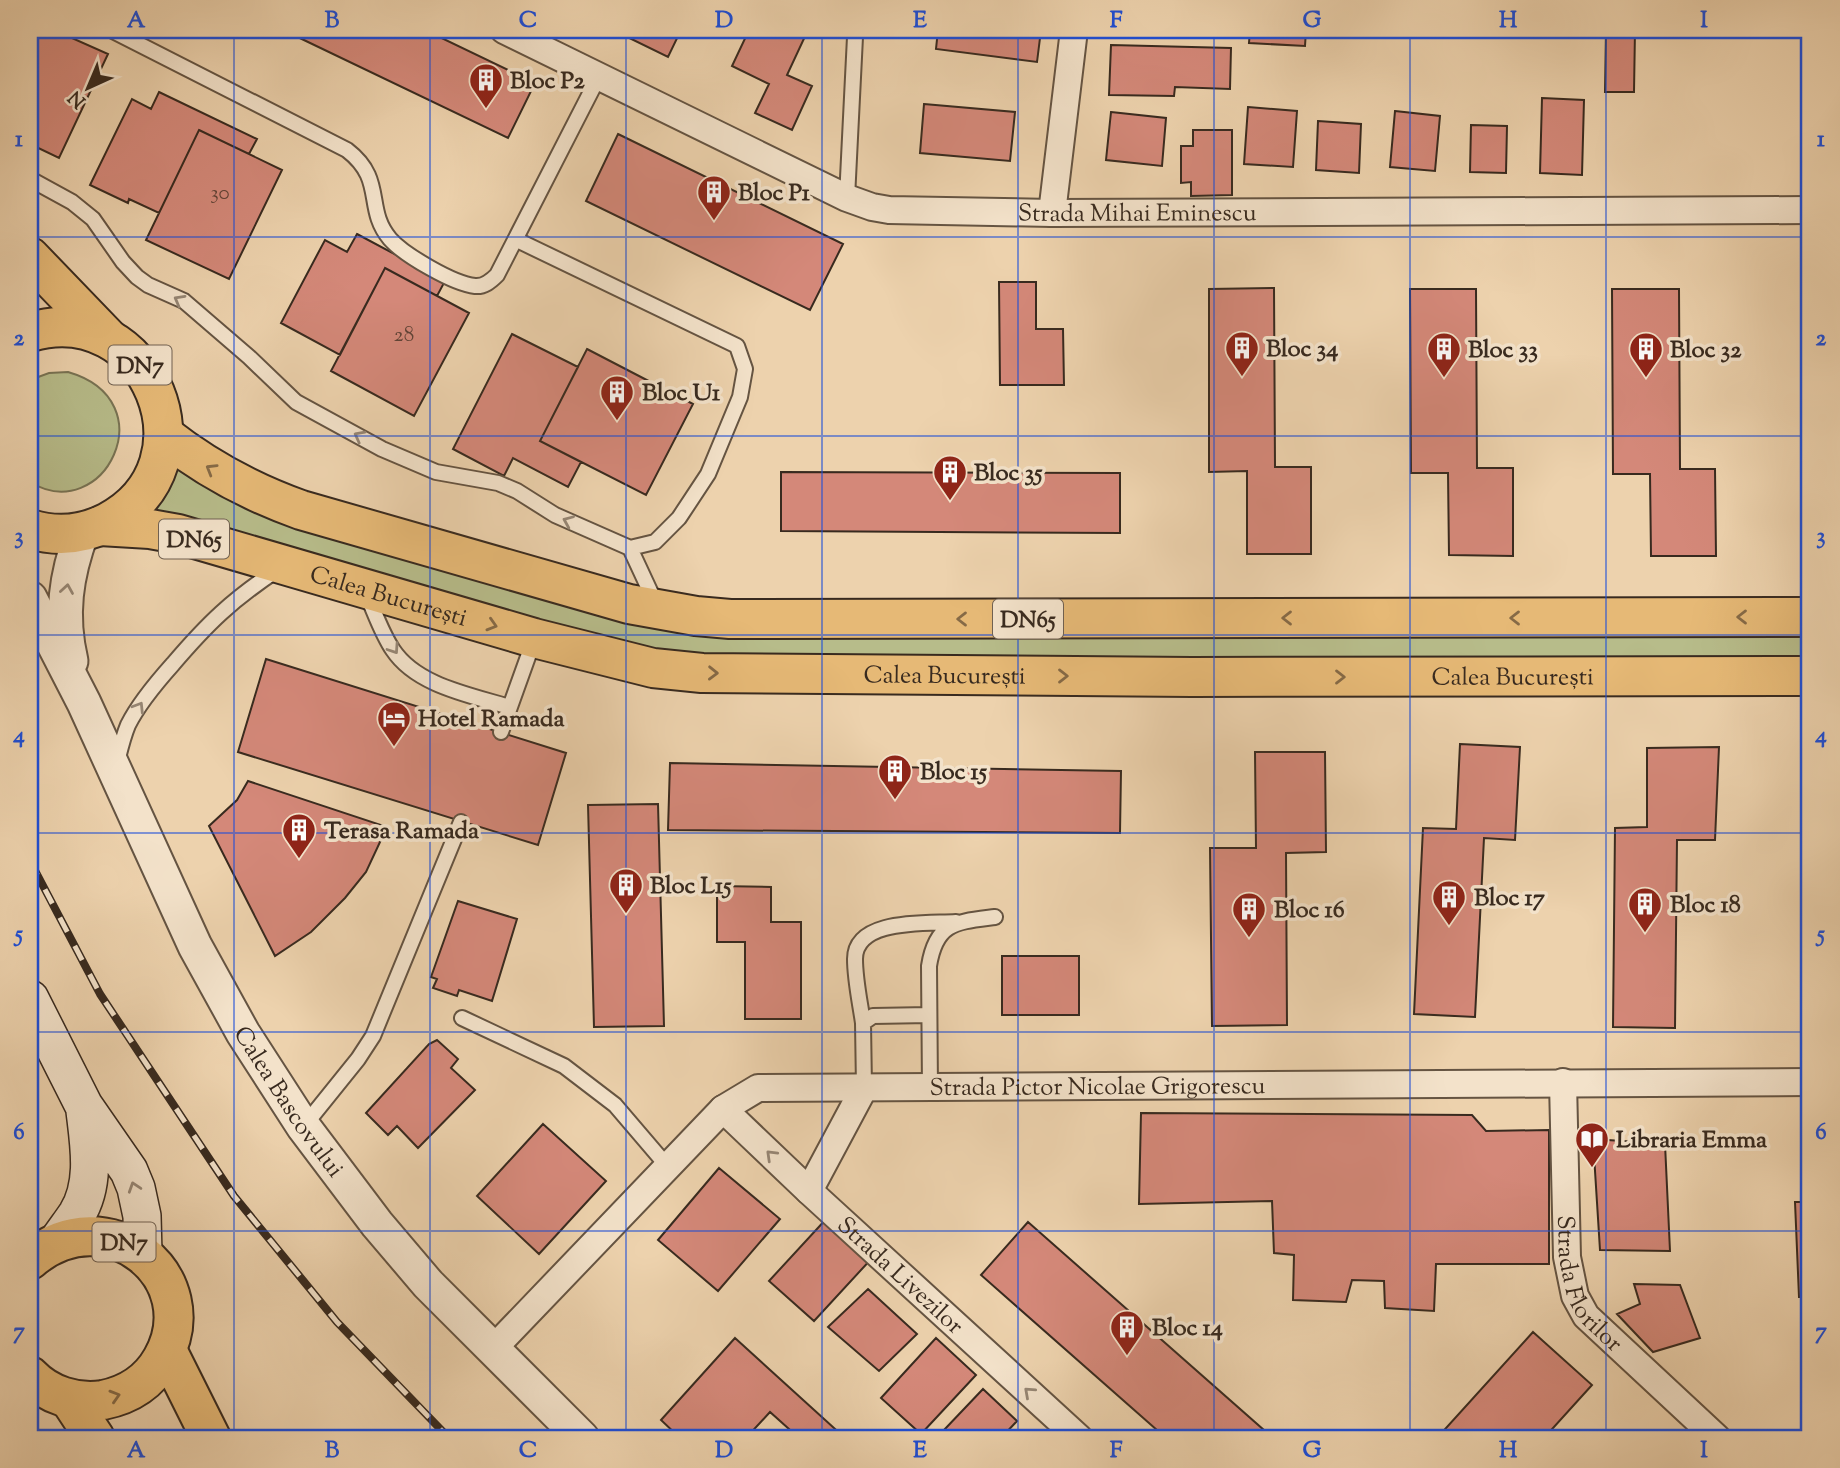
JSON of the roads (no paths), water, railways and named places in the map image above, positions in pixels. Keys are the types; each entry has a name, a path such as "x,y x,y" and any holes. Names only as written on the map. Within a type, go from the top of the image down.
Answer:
{"main road":[{"name":"DN7","path":"30,257 110,340"},
{"name":"DN7","path":"30,332 57,327 75,328 94,332 110,340 126,351 150,380 163,416 164,435 157,466 144,492 131,506 91,529"},
{"name":"DN65","path":"164,435 195,460 262,496 536,578 659,610 730,619 1810,617"},
{"name":"Calea București","path":"30,529 61,535 91,529 150,529 178,534 534,638 653,668 702,673 1192,677 1810,676"},
{"path":"30,999 85,1106 117,1151 136,1188 142,1216 143,1254"},
{"path":"37,1255 79,1212 87,1187 91,1158 85,1106"},
{"name":"DN7","path":"30,1376 50,1391 70,1399 94,1401 117,1397 138,1387 155,1371 167,1350 173,1324 171,1298 160,1274 143,1254 123,1242 102,1236 80,1235 37,1255"},
{"path":"167,1350 211,1438"},
{"name":"DN7","path":"70,1399 95,1438"}],"street":[{"name":"Strada Mihai Eminescu","path":"504,30 847,198 889,210 1052,213 1810,210"},
{"path":"1052,213 1074,30"},
{"name":"Calea Bascovului","path":"84,703 70,658 65,624 65,594 72,558 91,529"},
{"name":"Calea Bascovului","path":"30,598 84,703 195,946 243,1033 303,1126 377,1224 428,1284 582,1438"},
{"name":"Strada Florilor","path":"1563,1082 1567,1257 1575,1296 1586,1317 1717,1438"},
{"name":"Strada Pictor Nicolae Grigorescu","path":"492,1350 723,1109 758,1088 1810,1082"},
{"path":"808,1191 864,1088"},
{"name":"Strada Livezilor","path":"723,1109 808,1191 1079,1438"}],"lane":[{"path":"111,30 347,150 362,162 373,185 376,214 390,239 414,258 455,280 476,287 489,283 497,275 599,76"},
{"path":"847,198 855,37 853,30"},
{"path":"30,179 72,202 93,219 137,277 184,302 249,357 296,402 382,449 436,472 498,483 517,491 555,515 631,548 655,542 680,518 708,474 740,397 745,369 737,346 517,240"},
{"path":"631,548 659,610"},
{"path":"115,770 128,727 148,693 165,672 226,606 285,565"},
{"path":"364,587 393,650 406,664 434,682 509,707"},
{"path":"501,732 534,638"},
{"path":"303,1126 358,1059 373,1036 461,822"},
{"path":"864,1088 863,1023 855,956 863,937 877,928 995,917"},
{"path":"930,1087 929,967 932,948 944,931 958,921"},
{"path":"863,1023 873,1016 929,1015"},
{"path":"462,1018 564,1066 615,1105 668,1167"}],"railway":[{"path":"30,861 100,994 234,1196 337,1322 449,1438"}],"place":[{"name":"Bloc P2","path":"486,110"},
{"name":"Bloc P1","path":"714,222"},
{"name":"Bloc 34","path":"1242,378"},
{"name":"Bloc 33","path":"1444,379"},
{"name":"Bloc 32","path":"1646,379"},
{"name":"Bloc U1","path":"617,422"},
{"name":"Bloc 35","path":"950,502"},
{"name":"Hotel Ramada","path":"394,748"},
{"name":"Bloc 15","path":"895,801"},
{"name":"Terasa Ramada","path":"299,860"},
{"name":"Bloc L15","path":"626,915"},
{"name":"Bloc 17","path":"1449,927"},
{"name":"Bloc 18","path":"1645,934"},
{"name":"Bloc 16","path":"1249,939"},
{"name":"Libraria Emma","path":"1592,1169"},
{"name":"Bloc 14","path":"1127,1357"}]}
